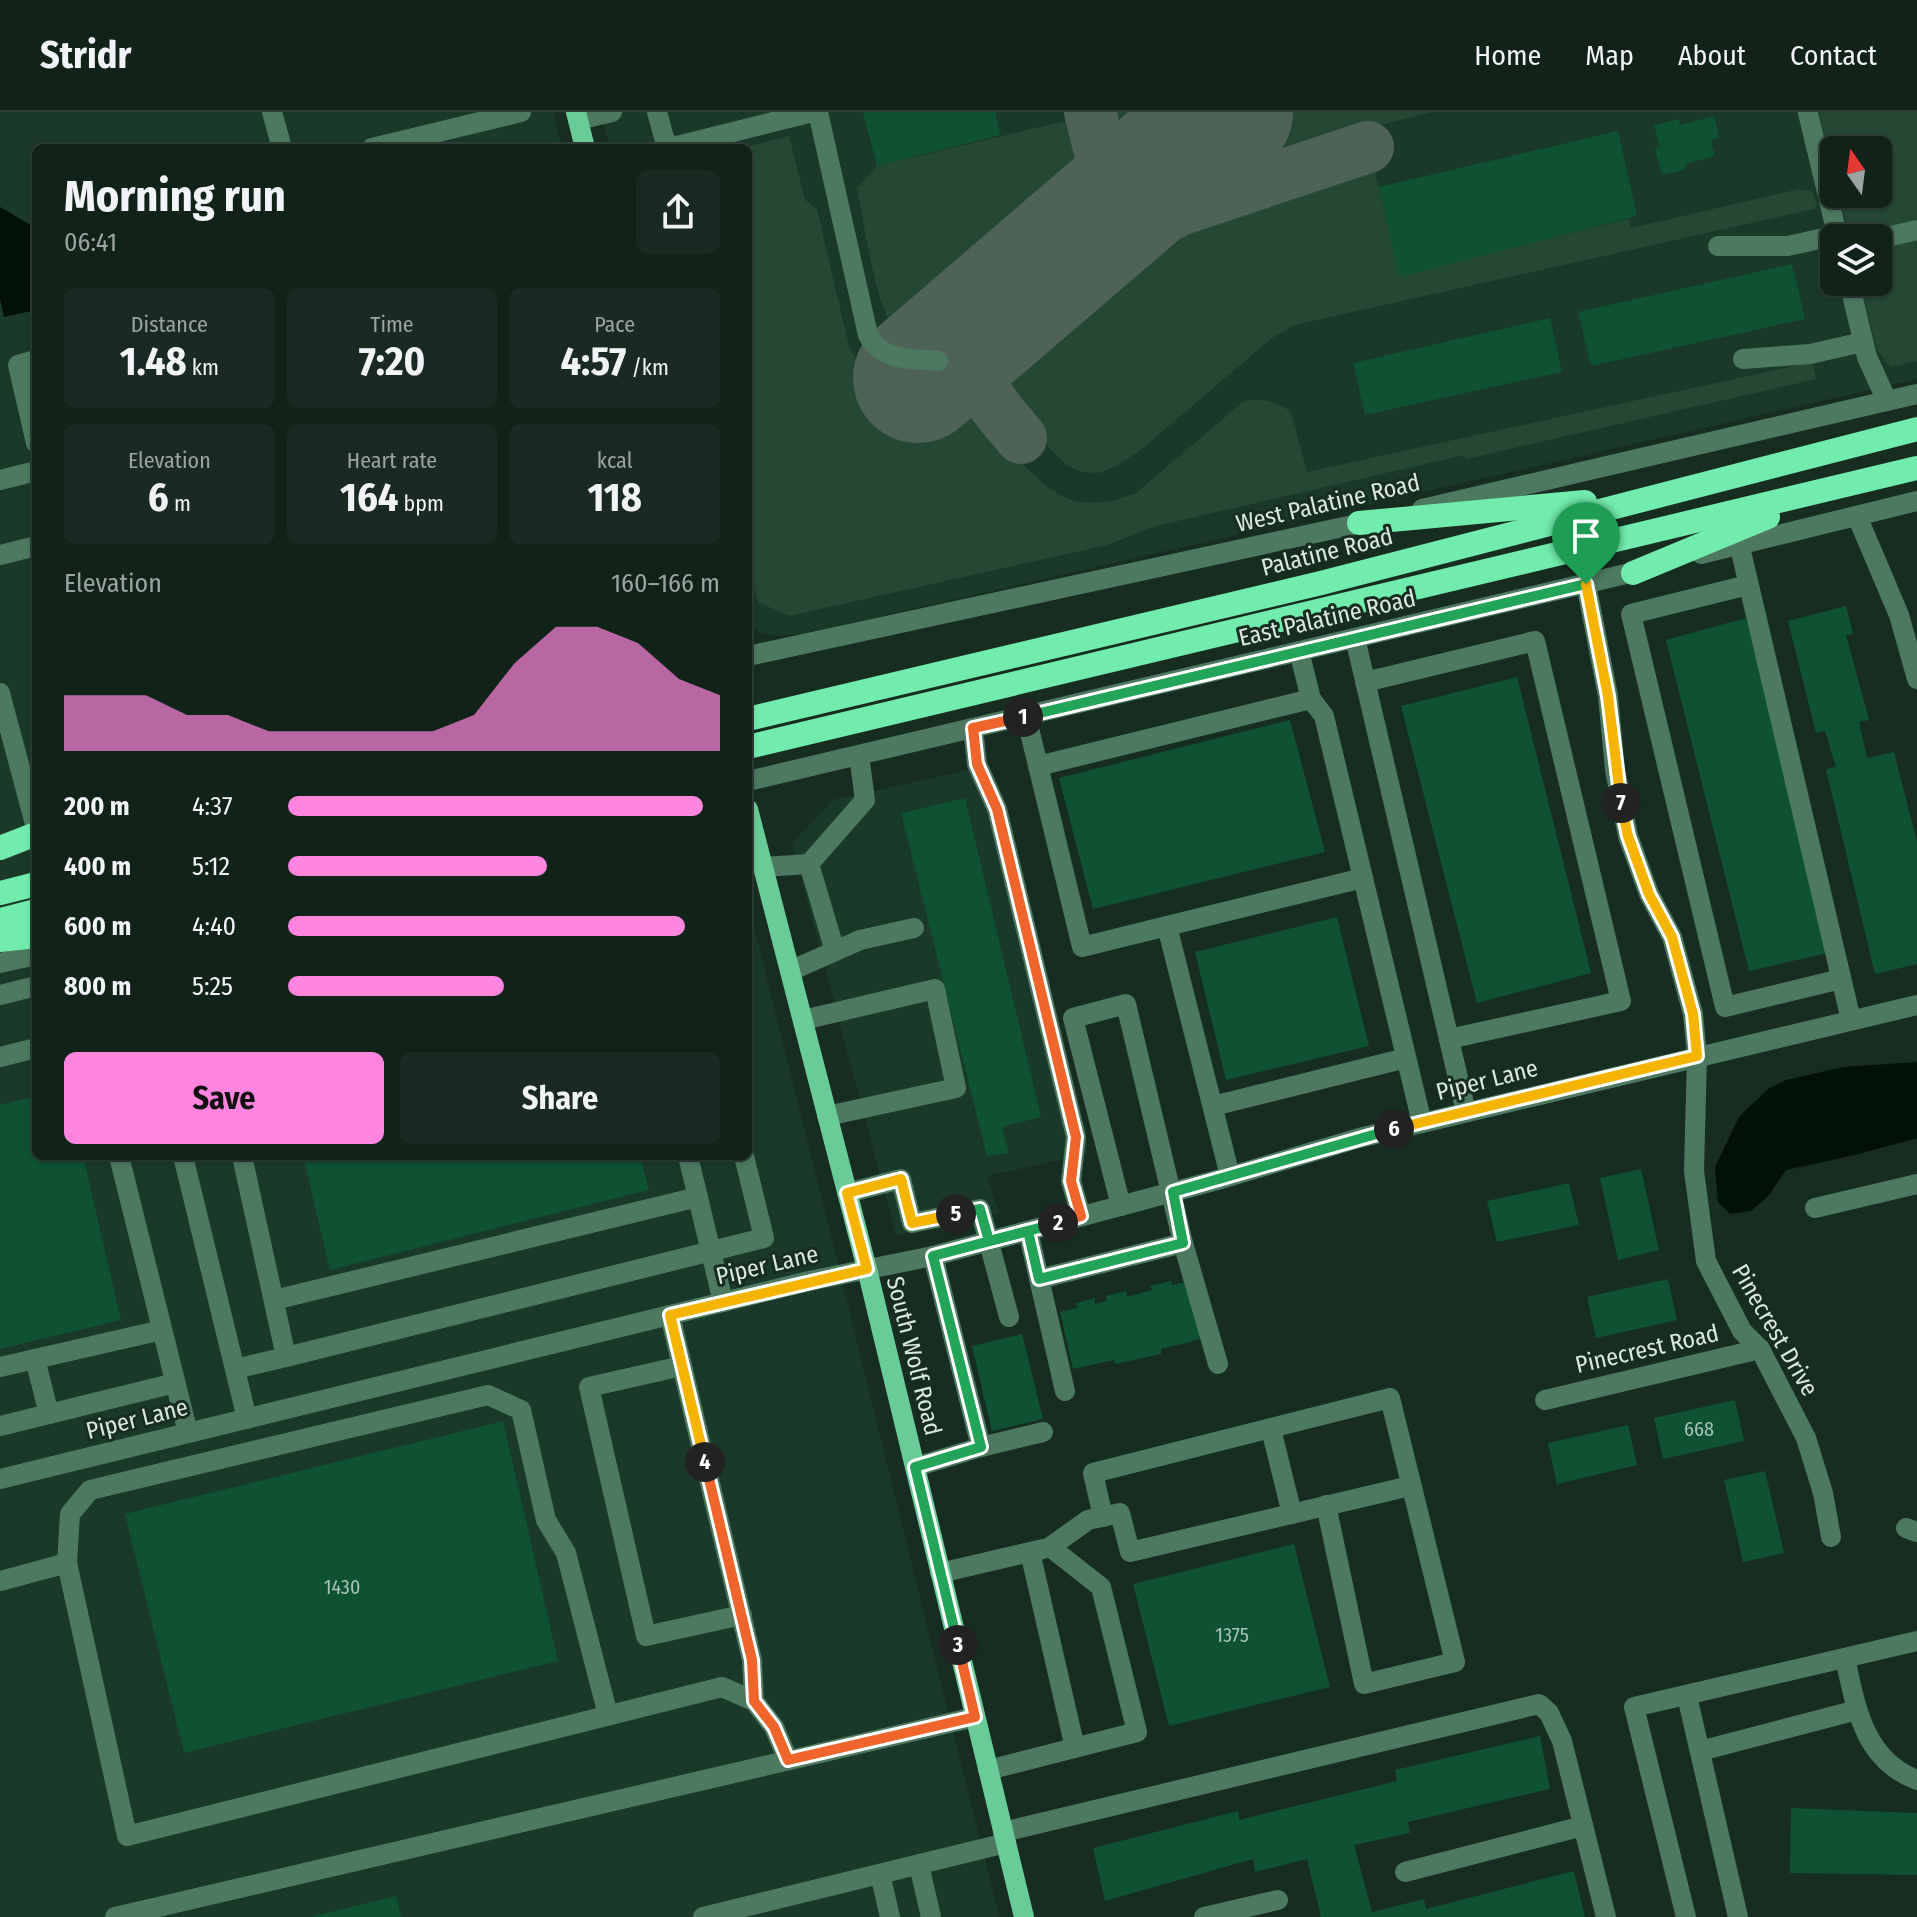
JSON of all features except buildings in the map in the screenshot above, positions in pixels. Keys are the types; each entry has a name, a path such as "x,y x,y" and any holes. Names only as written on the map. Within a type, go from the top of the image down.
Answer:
{"highway":[{"name":"Palatine Road","path":"752,718 1321,583 1917,429"},
{"path":"752,746 1917,468"},
{"path":"1633,573 1838,488"},
{"path":"1359,523 1655,496"},
{"path":"0,845 32,833"},
{"path":"0,893 32,885"},
{"path":"0,920 32,912"},
{"path":"0,940 32,936"}],"main road":[{"path":"577,116 584,144"},
{"name":"South Wolf Road","path":"752,824 867,1269 1024,1917"}],"street":[{"path":"272,112 281,144"},
{"path":"389,144 521,112"},
{"path":"577,116 612,112"},
{"path":"657,112 665,141 669,144"},
{"path":"685,144 815,112 868,335 879,351 888,355 938,361"},
{"path":"1808,113 1835,224"},
{"path":"1892,236 1917,230"},
{"path":"1718,246 1788,246 1820,240"},
{"path":"1852,296 1867,357 1887,401"},
{"path":"1743,359 1810,354 1863,342"},
{"path":"32,361 18,365 32,413"},
{"name":"West Palatine Road","path":"752,655 1359,523 1917,394"},
{"path":"0,480 32,472"},
{"name":"East Palatine Road","path":"752,780 1633,573 1739,543 1917,501"},
{"path":"1857,516 1908,612 1917,679"},
{"path":"1739,543 1851,1020"},
{"path":"0,555 32,547"},
{"name":"Pinecrest Drive","path":"1586,584 1608,696 1615,770 1628,836 1649,894 1672,937 1693,1014 1697,1056 1694,1171 1706,1261 1742,1331 1760,1349 1806,1438 1823,1493 1831,1537"},
{"path":"1748,585 1631,614 1725,1007 1841,979"},
{"path":"1355,638 1466,1112"},
{"path":"1365,682 1535,641 1621,1001 1449,1039"},
{"path":"1299,651 1311,699 1324,716 1422,1123"},
{"path":"0,693 9,764 32,822"},
{"path":"1038,766 1311,699"},
{"path":"1026,716 1082,947 1363,878"},
{"path":"973,728 977,764 997,809 1076,1137 1071,1181 1081,1216"},
{"path":"763,867 809,864 865,800 859,755"},
{"path":"809,864 835,951"},
{"path":"1167,926 1230,1176"},
{"path":"790,971 860,940 914,928"},
{"path":"0,963 32,956"},
{"path":"0,995 32,987"},
{"path":"803,1020 935,989 956,1088 827,1116"},
{"path":"1121,1206 1073,1018 1126,1004 1183,1243 1218,1364"},
{"name":"Piper Lane","path":"0,1479 723,1302 933,1256 1359,1138 1917,1005"},
{"path":"0,1057 32,1049"},
{"path":"1213,1106 1406,1058"},
{"path":"120,1160 188,1433"},
{"path":"184,1160 247,1419"},
{"path":"243,1160 286,1357"},
{"path":"689,1160 723,1302"},
{"path":"235,1369 764,1238 745,1160"},
{"path":"847,1193 901,1179 912,1223 980,1209 1009,1317"},
{"path":"1815,1208 1917,1184"},
{"path":"274,1300 698,1197"},
{"path":"1028,1231 1065,1391"},
{"path":"1039,1279 1183,1243"},
{"path":"933,1256 981,1447"},
{"path":"670,1315 752,1660 754,1701"},
{"path":"0,1367 162,1330"},
{"name":"Pinecrest Road","path":"1545,1400 1760,1349"},
{"path":"35,1359 49,1414"},
{"path":"682,1366 589,1387 646,1636 742,1615"},
{"path":"0,1426 175,1383"},
{"path":"608,1715 566,1553 546,1520 521,1410 488,1395 90,1490 70,1514 67,1563 127,1836 722,1687 754,1701 774,1727 788,1760"},
{"path":"1103,1517 1093,1473 1390,1398 1455,1662 1364,1684 1326,1505"},
{"path":"1271,1429 1292,1514"},
{"path":"915,1467 1043,1432"},
{"path":"940,1573 1040,1550 1088,1520 1120,1513 1130,1552 1410,1486"},
{"path":"988,1770 1137,1732 1101,1587 1040,1550"},
{"path":"1040,1550 1075,1748"},
{"path":"0,1581 67,1563"},
{"path":"1686,1917 1634,1707 1917,1641"},
{"path":"1845,1658 1857,1710 1869,1742 1901,1774 1917,1780"},
{"path":"1687,1696 1736,1917"},
{"path":"703,1917 919,1865 1004,1838 1539,1704 1549,1713 1562,1741 1606,1917"},
{"path":"1700,1751 1857,1710"},
{"path":"115,1917 975,1717"},
{"path":"1405,1872 1583,1826"},
{"path":"919,1865 931,1917"},
{"path":"880,1874 890,1917"},
{"path":"1204,1917 1278,1900"}],"shaded area":[{"path":"0,112 553,112 561,144 32,144 32,1160 752,1160 752,917 999,1917 0,1917"},
{"path":"601,112 1917,112 1917,379 803,634 780,636 752,628 752,144 609,144"},
{"path":"1111,112 1195,112 1159,141 1139,147 1129,144 1118,134"},
{"path":"1258,112 1432,112 1364,129 1365,134 1359,140 1189,201 1157,200"},
{"path":"1819,112 1917,112 1917,223 1892,229 1892,224 1846,224 1842,208 1892,208 1892,136 1825,136"},
{"path":"1065,121 1080,181 1080,193 1072,215 941,330 917,336 905,334 894,327 881,302 857,188 877,166"},
{"path":"789,136 805,200 817,209 849,347 861,366 884,381 935,377 951,381 1039,479 1069,499 1086,503 1136,493 1244,401 1269,401 1291,412 1307,472 1812,362 1816,379 1156,526 1107,545 789,616 758,602 752,577 752,145"},
{"path":"1355,159 1374,168 1400,276 1628,219 1631,228 1799,189 1813,192 1817,204 1814,209 1295,325 1272,338 1138,452 1099,473 1081,472 1067,465 1009,401 1000,362 1003,345 1010,333 1025,313 1101,248"},
{"path":"0,207 32,224 32,311 4,317 0,299"},
{"path":"1917,237 1917,361 1891,367 1877,350 1864,296 1892,296 1892,243"},
{"path":"987,766 1040,945 1087,1143 1087,1154 987,1176 999,1213 896,1235 792,843 833,800"},
{"path":"1917,1062 1917,1138 1786,1170 1769,1195 1751,1211 1730,1214 1718,1202 1715,1167 1739,1117 1768,1089 1786,1080 1843,1067"}],"taxiway":[{"path":"1090,112 1100,152 1107,165 1146,209 1172,214"},
{"path":"1071,246 1368,147"},
{"path":"992,314 978,343 977,370 987,395 1021,438"}],"runway":[{"path":"918,378 1228,112"}],"route":[{"path":"1586,584 973,728 977,764 997,809 1076,1137 1071,1181 1081,1216 1028,1231 933,1256 981,1447 915,1467 975,1717 788,1760 774,1727 754,1701 752,1660 670,1315 867,1269 847,1193 901,1179 912,1223 980,1209 989,1241 1028,1231 1039,1279 1183,1243 1173,1192 1359,1138 1697,1056 1693,1014 1672,937 1649,894 1628,836 1615,770 1608,696 1586,584"}]}
